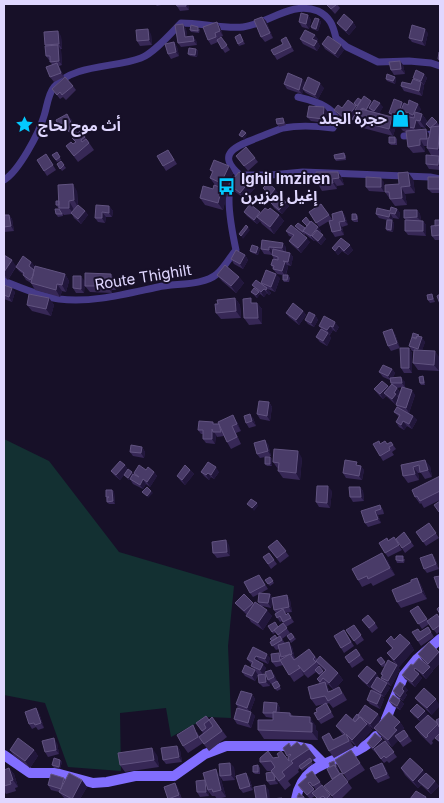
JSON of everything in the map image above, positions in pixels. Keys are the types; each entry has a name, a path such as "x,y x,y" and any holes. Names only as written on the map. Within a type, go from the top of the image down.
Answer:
{"street":[{"path":"6,178 29,149 44,119 53,88 70,75 91,68 142,58 181,23 244,27 292,9 313,9 325,14 333,24 336,38 347,47 378,62 409,61 431,63 440,66"},
{"path":"298,97 312,100 330,109 336,117 336,124 333,128 311,126 283,128 236,146 229,153 228,157 232,169 240,175 303,172 440,179"},
{"path":"404,136 434,134 440,128"},
{"name":"Route Thighilt","path":"4,281 37,294 58,299 81,300 104,298 158,287 194,284 217,274 236,250 228,202 231,185 240,175"},
{"path":"296,799 305,776 312,770 323,763 345,757 361,749 375,738 384,723 404,676 416,659 440,639"},
{"path":"4,755 30,774 56,773 93,783 135,776 174,776 205,754 226,746 294,746 308,749 323,763"}],"green space":[{"path":"4,439 49,461 119,552 234,586 228,646 231,718 208,717 171,737 166,708 120,713 121,771 68,767 45,703 4,695"}],"building":[{"path":"176,4 186,4 186,6 177,6"},
{"path":"326,4 337,4 331,9"},
{"path":"301,13 308,15 306,24 299,22"},
{"path":"344,14 353,22 346,31 337,23"},
{"path":"262,17 270,33 261,37 254,20"},
{"path":"315,18 319,19 316,29 311,27"},
{"path":"217,22 220,31 215,33 216,37 208,40 203,27"},
{"path":"183,24 185,37 193,36 194,41 178,43 175,25"},
{"path":"191,25 198,27 198,31 190,30"},
{"path":"412,25 425,29 422,41 409,38"},
{"path":"148,29 149,40 137,41 136,30"},
{"path":"305,30 315,35 312,39 317,41 314,46 300,39"},
{"path":"58,31 59,44 45,45 44,32"},
{"path":"240,34 243,41 238,44 235,37"},
{"path":"328,36 341,45 335,54 322,44"},
{"path":"221,37 227,45 222,49 217,40"},
{"path":"286,37 291,47 274,55 271,50 283,44 281,40"},
{"path":"174,42 176,52 168,54 165,44"},
{"path":"58,45 59,61 50,62 50,56 46,56 45,46"},
{"path":"189,48 196,49 195,55 188,54"},
{"path":"400,61 401,69 391,70 389,62"},
{"path":"57,63 61,73 50,77 46,67"},
{"path":"416,70 424,74 421,81 413,78"},
{"path":"288,73 302,79 299,90 284,84"},
{"path":"387,74 395,77 393,81 386,79"},
{"path":"65,77 73,86 62,95 60,92 57,95 52,89"},
{"path":"308,77 320,83 315,95 303,89"},
{"path":"413,79 421,82 419,91 401,86 402,82 411,84"},
{"path":"364,96 371,101 366,110 361,109 360,113 355,110"},
{"path":"358,98 361,100 357,106 354,103"},
{"path":"394,99 402,102 398,116 389,113"},
{"path":"348,100 356,106 346,119 334,110 338,105 342,108"},
{"path":"374,100 380,103 374,111 369,108"},
{"path":"409,100 418,104 413,115 401,110 404,103 408,105"},
{"path":"309,106 324,107 323,119 307,117"},
{"path":"361,109 392,117 389,129 358,121"},
{"path":"401,112 406,113 405,116 414,118 415,112 422,114 420,121 416,120 414,128 398,125"},
{"path":"356,113 359,115 357,122 352,119"},
{"path":"67,114 74,129 69,132 66,125 60,128 56,120"},
{"path":"432,117 437,122 430,128 426,124"},
{"path":"283,118 284,123 277,124 276,119"},
{"path":"440,126 438,149 427,148 431,127"},
{"path":"426,129 427,139 420,139 420,145 408,147 406,131"},
{"path":"242,130 246,133 242,137 239,135"},
{"path":"80,131 85,137 81,140 82,142 86,139 89,143 74,156 66,146 71,142 73,144 76,142 72,138"},
{"path":"389,137 395,137 395,143 389,143"},
{"path":"246,147 255,158 244,166 236,156"},
{"path":"168,150 174,160 163,166 157,156"},
{"path":"57,152 60,157 56,160 52,155"},
{"path":"344,153 345,158 335,159 334,155"},
{"path":"46,154 53,165 44,171 37,160"},
{"path":"426,155 439,156 438,165 426,164"},
{"path":"214,160 229,166 221,183 210,178 213,171 210,170"},
{"path":"61,161 64,165 60,169 57,164"},
{"path":"239,172 250,181 240,193 229,184"},
{"path":"316,172 338,172 339,178 332,179 333,183 318,184"},
{"path":"408,172 410,186 401,187 402,198 390,199 389,192 385,192 385,185 399,184 398,173"},
{"path":"366,177 381,178 381,187 366,187"},
{"path":"428,177 440,177 440,189 428,189"},
{"path":"268,183 275,189 270,195 263,188"},
{"path":"73,184 74,200 69,201 69,208 59,208 58,185"},
{"path":"214,185 222,188 218,203 200,198 203,186 213,189"},
{"path":"277,195 286,202 279,210 271,203"},
{"path":"250,204 260,212 254,220 244,212"},
{"path":"321,204 329,215 316,223 309,212"},
{"path":"78,205 85,211 78,219 71,213"},
{"path":"96,205 109,206 109,213 102,212 102,218 95,218"},
{"path":"391,207 397,209 395,214 390,213 389,217 376,214 377,208 390,211"},
{"path":"265,208 268,210 270,208 279,215 270,227 257,217"},
{"path":"55,209 59,209 62,214 56,214"},
{"path":"404,210 417,210 417,217 404,218"},
{"path":"342,211 345,221 339,222 341,230 332,232 329,221 333,220 332,214"},
{"path":"352,214 356,214 357,219 352,220"},
{"path":"4,215 9,215 11,226 4,227"},
{"path":"306,217 310,222 307,226 302,221"},
{"path":"387,220 392,220 391,230 386,229"},
{"path":"405,220 423,221 423,231 405,231"},
{"path":"435,220 440,220 440,225 435,226"},
{"path":"311,221 318,227 311,236 303,231"},
{"path":"298,223 305,228 303,232 295,226"},
{"path":"246,225 248,227 241,236 239,234"},
{"path":"291,225 307,238 298,248 289,241 294,235 286,231"},
{"path":"440,225 440,235 432,236 431,226"},
{"path":"317,230 323,235 318,241 312,236"},
{"path":"341,238 350,245 344,251 339,246 335,251 332,248"},
{"path":"262,240 283,243 282,248 269,247 269,250 261,249"},
{"path":"252,245 258,247 256,253 250,251"},
{"path":"273,249 290,253 288,262 283,261 285,262 282,271 273,269 274,266 271,265 273,259 278,260 278,257 272,255"},
{"path":"236,250 245,255 240,264 231,259"},
{"path":"4,255 12,260 4,272"},
{"path":"23,256 31,262 29,266 34,270 30,280 16,267"},
{"path":"225,265 239,277 231,286 217,275"},
{"path":"35,266 65,274 62,285 57,284 56,290 31,283"},
{"path":"266,270 276,274 271,287 261,283"},
{"path":"85,273 111,274 111,283 107,283 107,286 85,286"},
{"path":"283,275 288,275 287,280 283,280"},
{"path":"73,276 81,276 81,289 73,288"},
{"path":"256,280 267,288 266,290 264,289 261,292 252,285"},
{"path":"4,285 12,288 9,297 4,295"},
{"path":"254,288 259,292 256,295 251,292"},
{"path":"29,294 49,298 46,309 27,305"},
{"path":"432,294 433,299 428,300 427,295"},
{"path":"235,298 236,311 216,313 215,304 218,304 217,300"},
{"path":"251,298 251,303 257,303 258,318 244,318 243,299"},
{"path":"293,303 303,311 296,320 286,313"},
{"path":"309,312 315,315 311,323 305,320"},
{"path":"324,316 335,322 333,327 330,326 327,330 319,326"},
{"path":"321,329 328,333 323,341 316,337"},
{"path":"392,329 397,343 388,346 383,332"},
{"path":"413,333 419,335 416,338 412,337"},
{"path":"417,336 422,337 418,349 409,346 412,337 416,339"},
{"path":"400,348 409,348 409,368 401,368"},
{"path":"414,350 435,351 434,365 413,363"},
{"path":"383,365 392,369 388,376 379,372"},
{"path":"423,376 424,383 420,383 419,377"},
{"path":"401,377 402,383 391,383 390,378"},
{"path":"382,381 388,386 380,394 374,389"},
{"path":"392,384 397,388 394,393 396,394 392,399 384,393"},
{"path":"402,387 412,390 406,408 396,405"},
{"path":"259,401 269,402 267,416 257,414"},
{"path":"397,407 413,416 409,424 403,421 401,425 396,422 400,415 394,412"},
{"path":"250,414 252,421 246,423 244,416"},
{"path":"233,415 237,424 232,426 237,437 227,442 218,422"},
{"path":"199,421 219,424 221,432 213,432 212,429 212,439 203,439 203,430 198,430"},
{"path":"265,440 268,451 257,454 254,443"},
{"path":"379,441 380,444 385,441 387,444 391,442 393,445 389,447 390,450 380,456 373,444"},
{"path":"131,445 142,447 141,453 130,452"},
{"path":"274,449 298,451 296,473 278,471 279,463 273,462"},
{"path":"265,457 270,457 270,464 265,464"},
{"path":"345,460 357,462 356,465 361,466 359,476 343,473"},
{"path":"425,460 428,470 420,472 419,465 413,467 415,474 403,476 401,465"},
{"path":"120,461 125,465 116,475 111,471"},
{"path":"208,462 216,467 211,475 201,472"},
{"path":"139,465 146,470 148,467 154,472 147,482 143,479 140,485 130,479 133,474 139,477 134,473"},
{"path":"185,465 190,470 182,480 177,476"},
{"path":"128,469 132,472 128,478 124,475"},
{"path":"440,476 440,491 420,501 417,496 415,497 412,490"},
{"path":"317,486 328,486 327,503 316,502"},
{"path":"147,487 151,491 147,496 142,492"},
{"path":"349,487 360,487 361,497 350,497"},
{"path":"106,490 112,490 113,501 107,502 109,497 106,497"},
{"path":"251,499 257,503 252,508 247,504"},
{"path":"440,501 440,511 439,512 434,505"},
{"path":"380,505 381,509 375,511 378,519 365,523 361,511"},
{"path":"429,523 436,533 423,542 416,532"},
{"path":"404,532 411,542 402,548 396,539"},
{"path":"394,537 399,545 385,553 379,543 387,538 388,541"},
{"path":"226,540 227,552 213,553 212,542"},
{"path":"277,540 286,551 277,558 268,547"},
{"path":"269,553 274,560 268,564 263,557"},
{"path":"382,553 390,568 368,579 367,576 358,580 352,569"},
{"path":"432,554 436,564 424,569 420,558"},
{"path":"396,556 403,556 403,561 396,560"},
{"path":"259,575 265,585 250,593 244,582"},
{"path":"440,576 440,588 438,588 434,577"},
{"path":"270,577 273,581 268,584 265,580"},
{"path":"417,578 422,592 397,602 392,590"},
{"path":"259,593 270,594 268,603 258,602"},
{"path":"244,594 253,603 244,611 235,603"},
{"path":"287,595 289,607 274,610 272,598"},
{"path":"255,602 267,610 258,623 246,616"},
{"path":"418,606 427,619 418,624 410,611"},
{"path":"283,609 286,615 288,613 291,618 283,622 280,616 277,618 275,614"},
{"path":"437,614 440,619 440,625 433,630 427,621"},
{"path":"368,615 375,623 369,628 362,620"},
{"path":"275,622 278,627 272,632 268,626"},
{"path":"283,623 287,628 278,635 274,630"},
{"path":"354,625 361,635 354,641 346,630"},
{"path":"428,627 431,632 418,641 412,632 418,629 420,632"},
{"path":"344,630 351,642 341,648 334,636"},
{"path":"291,633 294,637 290,640 287,636"},
{"path":"400,634 410,643 394,660 387,653 393,648 386,641 391,636 394,640"},
{"path":"275,635 277,638 272,641 270,639"},
{"path":"280,636 282,640 272,646 270,642"},
{"path":"289,642 292,654 281,657 278,645"},
{"path":"429,642 439,652 428,664 418,654"},
{"path":"253,647 267,654 265,659 256,656 254,659 263,664 260,670 251,666 253,662 247,659"},
{"path":"309,649 316,662 304,672 298,665 300,668 289,675 280,660 290,654 294,660"},
{"path":"356,649 360,655 349,663 345,657"},
{"path":"279,653 280,661 272,662 271,654"},
{"path":"320,656 338,673 329,683 323,678 320,682 317,679 326,670 316,661"},
{"path":"381,657 385,662 381,665 377,660"},
{"path":"419,658 430,667 423,674 415,668 414,670 419,674 412,682 402,675"},
{"path":"388,660 397,665 388,681 381,678 383,675 381,674"},
{"path":"245,665 255,670 252,676 242,672"},
{"path":"319,666 323,671 319,674 315,670"},
{"path":"367,666 376,673 367,684 358,676"},
{"path":"271,670 274,677 268,680 265,672"},
{"path":"265,674 266,682 259,683 258,675"},
{"path":"377,677 387,683 381,693 371,687"},
{"path":"277,681 280,686 275,689 272,684"},
{"path":"325,682 328,692 339,687 342,693 328,701 325,696 311,699 308,687"},
{"path":"400,682 404,685 402,689 404,691 400,697 393,691"},
{"path":"424,688 436,699 427,708 415,698"},
{"path":"371,690 381,695 377,704 367,700"},
{"path":"241,691 252,694 247,708 236,704"},
{"path":"393,695 400,700 397,706 389,701"},
{"path":"264,702 277,703 276,712 263,713"},
{"path":"326,703 331,712 318,720 314,713 317,712 316,709"},
{"path":"417,704 425,711 418,718 410,711"},
{"path":"365,705 378,714 370,724 358,715"},
{"path":"36,708 41,723 29,724 25,712"},
{"path":"237,708 251,712 248,723 234,719"},
{"path":"273,712 290,713 290,716 310,717 312,732 258,730 258,720 273,720"},
{"path":"389,712 400,722 394,728 397,730 388,740 374,728"},
{"path":"346,714 355,722 360,717 367,724 352,740 346,734 349,741 329,751 322,737 329,733 333,740 345,734 336,726"},
{"path":"357,714 359,717 355,722 353,719"},
{"path":"428,715 438,724 426,738 415,727"},
{"path":"206,716 209,720 204,724 206,728 202,731 196,723"},
{"path":"212,717 222,731 204,744 199,737 213,726 209,720"},
{"path":"440,718 440,726 439,727 436,720"},
{"path":"193,725 198,737 183,746 177,735"},
{"path":"404,730 408,736 400,742 395,736"},
{"path":"375,733 382,739 373,748 367,743"},
{"path":"440,733 440,739 439,741 435,738"},
{"path":"18,738 34,750 25,761 10,750"},
{"path":"54,738 56,750 45,752 42,741"},
{"path":"385,741 394,752 381,759 374,749"},
{"path":"297,742 301,746 304,743 309,749 291,761 293,763 282,772 285,776 279,781 271,771 275,767 271,761 260,762 260,758 268,751 273,758 279,757 277,754 281,751 289,761 288,757 291,755 287,756 283,748 289,743 291,747"},
{"path":"177,746 179,757 163,760 161,748"},
{"path":"152,748 154,760 120,765 118,753"},
{"path":"351,750 360,763 343,774 335,760"},
{"path":"54,758 60,760 59,767 52,765"},
{"path":"310,758 312,761 301,769 299,766"},
{"path":"410,758 423,770 413,781 401,768"},
{"path":"334,761 336,767 334,765 330,767 329,763"},
{"path":"230,763 231,775 220,776 219,764"},
{"path":"382,763 387,774 375,779 370,768"},
{"path":"258,765 258,772 253,772 253,766"},
{"path":"334,765 340,774 332,779 327,769"},
{"path":"9,768 13,780 10,781 11,784 4,786 4,770"},
{"path":"216,769 221,790 213,792 212,789 208,790 203,773"},
{"path":"312,771 320,782 313,786 310,782 308,783 314,789 307,795 298,785"},
{"path":"272,772 275,780 267,781 266,773"},
{"path":"69,773 82,780 72,799 59,792"},
{"path":"246,773 250,786 240,789 236,776"},
{"path":"341,773 348,782 332,796 324,786"},
{"path":"426,773 435,781 428,789 418,781"},
{"path":"51,774 64,778 61,789 48,785"},
{"path":"205,780 206,792 197,792 196,781"},
{"path":"175,783 179,795 168,799 164,787"},
{"path":"265,785 267,799 256,799 254,787"},
{"path":"322,785 330,795 326,799 323,796 318,799 312,793"},
{"path":"416,791 426,797 425,799 410,799"},
{"path":"299,793 304,797 297,797"}],"place":[{"name":"حجرة الجلد","path":"401,118"},
{"name":"أث موح لحاج","path":"24,125"},
{"name":"Ighil Imziren إغيل إمزيرن","path":"227,187"}]}
